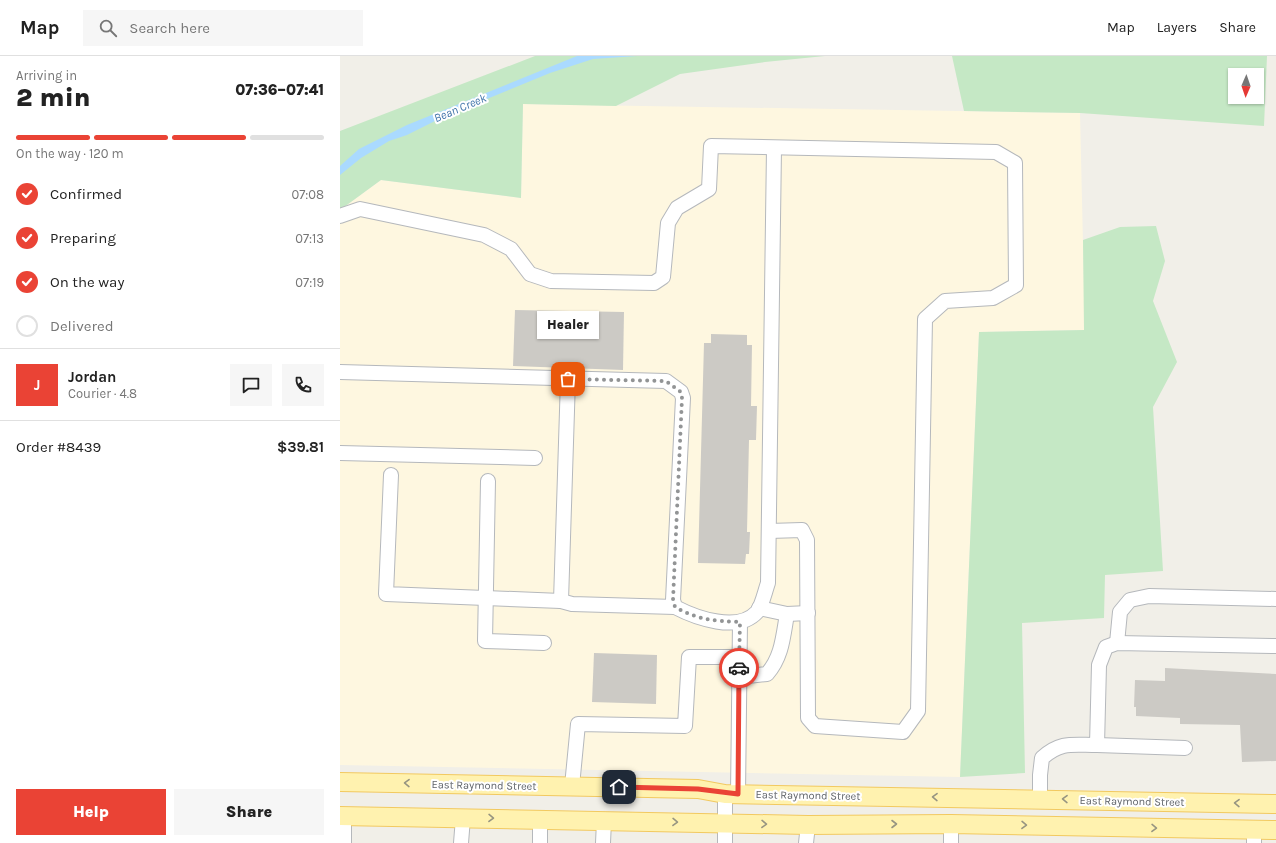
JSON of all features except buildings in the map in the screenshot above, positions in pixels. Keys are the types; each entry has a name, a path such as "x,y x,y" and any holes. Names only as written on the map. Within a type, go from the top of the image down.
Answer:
{"main road":[{"name":"East Raymond Street","path":"340,782 698,789 732,794 1276,804"},
{"path":"342,816 808,825 951,824 1254,836 1276,830"}],"street":[{"path":"340,216 360,209 484,236 511,249 530,274 551,281 654,283 663,277 668,223 677,208 709,189 711,146 996,152 1016,163 1016,285 993,298 946,301 925,319 918,711 903,732 815,726 808,718 807,540 802,530 768,531"},
{"path":"391,475 386,594 562,601 572,604 675,607 689,614 711,621 740,622 757,612 768,583 774,148"},
{"path":"340,372 666,381 681,392 682,398 673,600 675,607"},
{"path":"562,601 568,379"},
{"path":"340,453 535,458"},
{"path":"488,481 485,641 544,643"},
{"path":"1117,643 1120,612 1130,600 1150,596 1276,599"},
{"path":"759,608 787,614 808,613"},
{"path":"739,677 755,677 766,674 775,664 780,652 787,614"},
{"path":"724,843 725,823 732,794 740,657 740,622"},
{"path":"1097,744 1099,665 1106,647 1117,643 1276,646"},
{"path":"572,786 578,724 685,726 688,657 740,657"},
{"path":"1040,799 1042,758 1052,748 1065,745 1097,744 1185,748"},
{"path":"342,816 344,843"},
{"path":"461,843 463,818"},
{"path":"540,819 540,843"},
{"path":"603,843 604,821"},
{"path":"951,824 951,843"},
{"path":"806,843 808,825"}],"shaded area":[{"path":"523,104 1080,113 1085,330 979,332 960,777 340,765 340,210 381,180 521,198"}],"green space":[{"path":"535,56 825,56 765,62 680,74 616,106 523,104 521,198 381,180 340,210 340,131"},
{"path":"952,56 1267,56 1264,126 1080,113 964,111"},
{"path":"1156,226 1165,261 1153,301 1177,362 1153,407 1163,571 1105,575 1104,618 1022,623 1025,773 960,777 979,332 1084,330 1083,240 1120,227"}],"water":[{"name":"Bean Creek","path":"577,56 637,56 593,59 550,73 443,117 407,135 389,141 361,158 340,175 340,166 359,149 407,125"}],"way so far":[{"path":"568,379 666,381 681,392 682,398 673,600 675,607 689,614 711,621 740,622 739,668"}],"place":[{"name":"Healer","path":"568,379"}],"route":[{"path":"619,787 698,789 725,794 738,794 739,668"}]}
